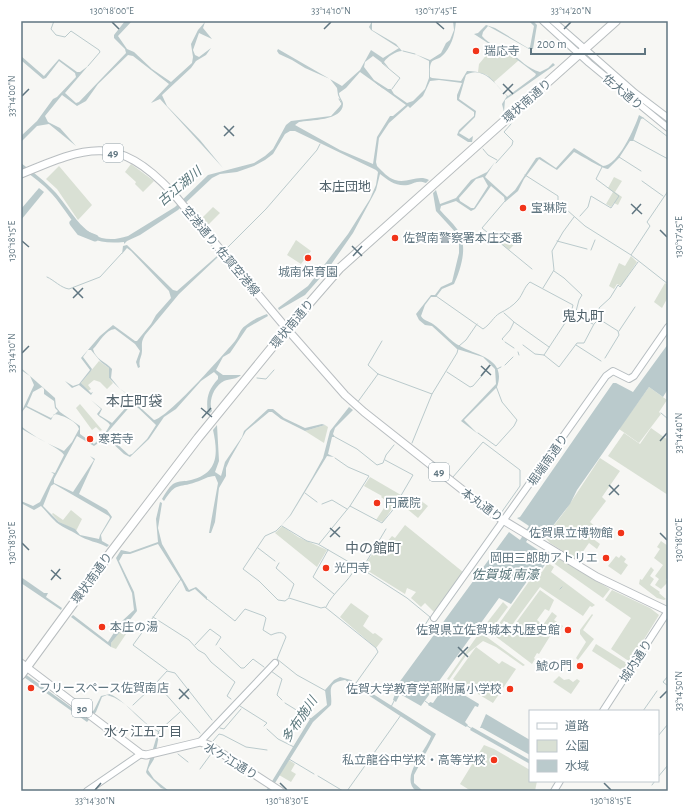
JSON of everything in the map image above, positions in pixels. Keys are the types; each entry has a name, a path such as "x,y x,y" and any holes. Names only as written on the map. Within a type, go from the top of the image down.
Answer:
{"highway":[{"name":"環状南通り","path":"21,675 24,665 198,438 287,329 340,268 616,21"}],"main road":[{"name":"空港通り, 佐賀空港線","path":"23,174 75,153 96,150 108,151 130,158 141,164 157,177 182,204 287,329"},
{"name":"本丸通り","path":"287,329 355,405 482,507 597,577 668,611"},
{"name":"30","path":"24,665 144,754"},
{"name":"水ケ江通り","path":"144,754 200,742 209,745 280,791"}],"street":[{"path":"543,21 583,52"},
{"path":"553,21 583,52"},
{"name":"佐大通り","path":"583,52 668,118"},
{"name":"佐大通り","path":"583,52 668,128"},
{"name":"堀端南通り","path":"434,618 606,376 613,371 629,379 634,376 668,327"},
{"name":"城内通り","path":"604,710 668,611"},
{"path":"200,742 275,663"},
{"path":"87,791 144,754"},
{"path":"554,791 560,782"}],"green space":[{"path":"492,45 519,60 494,82 487,75 478,72 479,64"},
{"path":"131,164 154,181 143,192 135,184 136,182 125,172"},
{"path":"59,166 92,205 78,220 57,189 46,179"},
{"path":"614,177 622,181 615,192 622,197 618,205 614,203 611,207 606,204 613,192 608,188"},
{"path":"213,207 220,213 207,226 201,219"},
{"path":"504,232 513,232 520,238 509,250 497,240"},
{"path":"296,240 311,251 301,264 287,255"},
{"path":"631,256 637,262 621,286 617,284 614,289 609,286 619,263 625,266"},
{"path":"665,283 668,285 668,297 662,308 654,302"},
{"path":"99,361 109,368 109,378 113,383 107,389 100,382 94,380 88,385 91,389 88,391 81,383"},
{"path":"649,387 667,400 659,412 661,414 639,443 619,429"},
{"path":"80,404 102,430 100,431 96,427 92,430 76,408"},
{"path":"325,425 328,427 324,443 305,431"},
{"path":"651,428 668,440 668,495 608,456 624,433 640,444"},
{"path":"600,458 620,471 602,497 606,501 590,522 598,529 592,538 600,544 597,549 589,543 577,560 550,543 545,537 565,511"},
{"path":"370,477 401,495 383,522 376,520 388,502 381,497 382,496 364,486"},
{"path":"416,497 428,506 418,518 406,508"},
{"path":"71,510 82,519 76,531 59,522 52,514 53,513 63,520"},
{"path":"405,525 463,572 434,612 425,603 421,607 411,598 416,592 407,588 405,594 365,569 364,566 382,540 386,543 392,536 395,538"},
{"path":"282,526 298,537 327,550 317,567 275,533"},
{"path":"661,541 668,546 668,576 666,580 668,582 661,589 655,585 659,579 655,576 663,565 654,558 660,549 657,547"},
{"path":"621,555 626,559 624,562 628,565 621,575 608,566 616,556 619,558"},
{"path":"556,557 610,589 603,598 552,562"},
{"path":"548,563 554,567 551,572 595,605 592,607 590,606 583,616 540,587 512,625 504,621 492,636 491,635 535,573 542,572"},
{"path":"651,567 654,570 650,576 654,579 650,585 660,592 659,593 666,599 664,600 657,598 639,584 640,579 642,580"},
{"path":"540,590 554,600 549,611 545,609 537,620 543,625 552,612 557,616 554,620 563,626 556,636 552,633 539,654 537,653 532,664 495,636 504,623 513,627"},
{"path":"612,590 650,608 659,615 630,662 611,649 631,618 605,600"},
{"path":"503,602 508,607 488,634 482,629"},
{"path":"351,603 369,616 363,626 373,634 375,633 383,639 376,648 340,617"},
{"path":"592,614 593,615 583,630 594,639 578,660 576,658 586,642 580,634 580,630"},
{"path":"128,621 132,625 116,649 111,647 111,643"},
{"path":"480,632 525,665 523,666 496,647 483,641 467,654 449,680 447,679"},
{"path":"596,644 628,664 623,671 592,651"},
{"path":"476,647 499,664 502,661 516,669 493,703 453,679"},
{"path":"559,676 564,680 569,679 573,682 577,679 580,681 571,694 553,682"},
{"path":"484,745 494,749 529,769 529,782 537,782 535,791 471,791 460,784"},
{"path":"289,760 295,764 291,771 296,774 291,782 279,775"}],"water":[{"path":"125,21 132,21 118,36 127,49 134,52 152,69 171,82 192,63 193,57 191,44 198,30 205,22 203,28 212,39 199,33 193,50 195,55 199,57 211,48 206,55 196,61 191,68 162,95 167,106 200,140 223,168 160,99 151,103 169,84 133,56 128,55 98,84 86,101 77,106 62,95 45,116 48,122 60,128 76,146 49,124 37,126 21,142 21,136 37,121 53,99 57,97 76,77 75,73 59,61 46,78 43,79 22,61 21,56 44,76 59,59 77,72 80,72 88,66 65,93 76,103 79,102 126,53 125,49 114,38 114,35"},
{"path":"372,21 372,30 396,44 402,51 394,53 385,60 384,62 389,68 373,56 365,62 364,67 374,80 388,89 391,89 394,94 407,103 413,101 425,89 429,78 429,61 415,54 430,60 441,53 446,43 450,40 454,30 453,21 456,21 452,41 445,53 433,60 430,70 430,77 461,81 467,71 476,72 483,73 488,76 497,86 484,75 472,73 466,75 459,99 476,111 475,117 459,133 469,139 473,136 472,142 468,142 457,135 459,130 474,116 474,112 457,100 457,95 462,83 439,80 430,81 423,96 410,108 408,106 389,123 379,138 376,162 377,166 395,180 404,181 425,178 429,180 426,183 419,182 408,185 400,185 386,179 380,174 376,190 353,233 328,269 305,295 279,310 278,308 308,286 348,234 370,199 376,185 378,172 376,170 295,131 290,131 285,134 273,154 265,160 237,172 220,174 212,178 178,210 124,244 124,242 97,240 88,236 73,222 49,190 21,168 21,163 48,185 85,229 94,235 103,238 115,239 128,236 175,207 208,175 254,163 265,156 273,149 286,125 291,121 331,116 342,104 337,88 330,79 342,86 360,70 371,50 383,58 399,48 371,30 369,27","holes":["360,72 406,105 393,116 390,116 377,137 373,164 340,150 295,125 299,122 325,119 338,114 342,110 343,104 339,93 346,88"]},
{"path":"529,21 533,21 537,25 533,49 529,49 488,26 483,32 482,36 488,42 510,53 536,71 540,72 548,68 553,63 555,65 505,100 504,112 502,104 507,96 502,91 508,96 536,74 511,55 494,47 474,34 478,33 486,25 495,28 528,48 530,47 534,26"},
{"path":"278,49 330,79 279,54 277,51"},
{"path":"639,115 644,118 641,119 633,141 630,141 619,158 608,169 574,152 557,170 539,159 524,179 518,191 505,202 504,197 491,186 475,209 471,211 456,201 441,206 440,210 461,235 463,242 463,256 454,284 442,289 436,297 431,297 425,305 421,316 437,327 456,344 489,359 498,370 499,377 497,387 464,420 478,434 461,421 496,384 495,369 483,357 457,349 432,326 425,325 419,320 416,314 431,295 435,295 441,287 452,282 459,253 457,234 436,211 433,193 436,190 440,204 456,198 471,180 487,172 495,162 485,177 507,197 515,190 536,158 540,157 556,168 574,148 603,166 609,164 620,153","holes":["483,177 488,186 474,208 471,208 460,201 459,198 476,179"]},
{"path":"39,188 44,192 21,220 21,209"},
{"path":"127,245 173,290 177,291 217,256 218,257 179,294 145,335 139,362 140,367 138,368 136,362 140,351 135,344 115,329 108,332 103,337 93,349 98,358 112,369 111,378 120,389 109,378 109,368 101,362 91,350 88,350 83,357 92,369 81,383 91,393 93,392 91,395 79,385 72,388 65,381 73,386 79,384 90,370 81,358 100,336 113,325 137,341 151,324 156,315 171,298 169,291 131,251 127,248 122,254 123,246"},
{"path":"267,314 268,316 247,328 230,353 223,357 216,370 223,375 241,375 224,381 217,386 211,398 212,411 208,415 207,405 209,392 218,379 218,376 214,372 201,381 176,409 164,417 149,439 130,457 124,454 108,439 104,439 94,446 77,436 54,479 54,483 73,492 94,460 90,456 95,459 79,494 107,510 112,517 101,535 102,541 109,545 107,547 81,537 59,525 41,506 34,510 21,503 21,501 33,506 40,502 54,474 51,472 55,473 64,455 57,449 25,431 21,428 21,426 36,437 64,451 72,442 79,429 78,426 72,421 55,414 58,411 55,408 54,401 44,394 44,389 42,387 33,392 27,406 51,418 53,416 51,420 26,407 21,413 34,385 30,376 21,370 21,368 55,398 56,407 60,412 80,426 80,434 94,444 104,435 110,425 97,414 101,409 91,400 102,409 99,415 112,423 129,404 130,396 120,389 131,396 132,400 154,420 161,417 183,398 208,372 235,341 243,327 253,320","holes":["133,403 156,425 147,439 132,454 129,455 106,434","54,484 109,516 110,518 99,539 80,535 75,529 59,522 43,506 51,486"]},
{"name":"佐賀城 南濠","path":"668,344 668,389 663,397 649,387 577,490 570,504 545,536 534,530 526,542 550,558 541,570 537,567 511,604 499,598 421,706 400,694 396,702 393,700 398,684 509,532 520,540 529,526 517,518 520,517 613,383 616,383 633,392"},
{"path":"349,407 353,410 335,428 333,434 335,437 332,437 328,454 334,457 327,456 291,515 280,527 290,515 323,458 330,431"},
{"path":"268,409 273,409 284,418 305,428 322,424 325,425 305,431 281,419 272,412 269,412 246,431 230,459 226,468 226,476 219,488 215,522 211,533 209,533 218,483 215,476 175,488 164,501 162,499 173,484 200,477 212,467 216,454 213,430 217,425 219,461 215,472 221,476 225,462 242,437 244,431"},
{"path":"160,502 162,503 158,528 162,544 189,590 196,587 207,597 207,600 195,589 189,592 186,591 158,544 130,554 123,554 119,561 134,592 137,611 111,643 111,647 71,617 73,615 108,642 121,622 134,610 132,593 116,558 121,550 130,552 158,542 156,519"},
{"path":"21,577 44,593 48,593 46,597 62,608 61,610 21,583"},
{"path":"21,671 86,718 94,710 101,696 110,694 120,701 107,695 102,697 96,712 87,722 21,675"},
{"path":"340,677 351,680 436,734 414,775 414,783 423,791 416,791 410,779 415,764 431,736 345,680 334,683 331,689 331,705 313,722 270,791 266,791 310,719 327,705 325,690 334,680"},
{"path":"446,684 479,704 478,707 475,706 465,722 468,725 466,727 428,705 430,702 433,703"},
{"path":"486,714 529,739 529,754 482,728 480,728"},
{"path":"151,727 159,731 159,733 154,759 148,770 154,779 169,791 161,788 146,772 158,732"},
{"path":"472,727 529,759 529,763 470,730"}],"waterway":[{"path":"54,21 51,29 56,35 65,37 71,31 99,50 100,52 88,66"},
{"path":"403,51 415,54"},
{"path":"382,63 400,78 392,89"},
{"path":"376,83 383,88"},
{"path":"338,110 342,104 339,99"},
{"path":"643,118 668,137"},
{"path":"496,163 512,145 513,141 504,132 511,124"},
{"path":"633,140 668,159"},
{"path":"227,248 266,209 317,150 320,144"},
{"path":"483,149 488,155 497,160"},
{"path":"619,157 641,171"},
{"path":"580,216 588,207 591,196 611,208 619,196 596,179 602,167"},
{"path":"525,175 558,196 558,202 585,226 631,255"},
{"path":"642,181 663,196"},
{"path":"668,191 647,222 650,226 631,255 668,284"},
{"path":"505,201 482,228 532,269"},
{"path":"543,288 554,270 552,251 574,217"},
{"name":"古江湖川","path":"73,223 80,232 95,238"},
{"path":"591,250 595,240"},
{"path":"557,241 587,249"},
{"path":"47,277 69,289 100,277 122,253"},
{"path":"599,319 599,308 610,298 618,285 620,287 638,262"},
{"path":"554,271 582,295 575,315 593,324"},
{"path":"436,296 483,329 498,315 516,302 530,282 573,305 569,321 567,320 544,355"},
{"path":"619,331 635,307"},
{"path":"503,340 502,339 510,330 514,322 504,313"},
{"path":"523,345 535,354 544,355 559,367 577,343 584,343 594,324 599,319 618,331 619,335 605,358"},
{"path":"514,322 549,347"},
{"path":"459,346 466,340 477,324"},
{"path":"382,341 368,365 378,374 432,394 458,349"},
{"path":"505,342 514,348"},
{"path":"576,345 601,361"},
{"path":"505,365 513,357"},
{"path":"447,372 470,387 473,386 491,365"},
{"path":"497,369 501,367"},
{"path":"257,378 266,379 274,370"},
{"path":"357,403 378,374"},
{"path":"478,433 496,446 514,426 517,420 502,402 496,386"},
{"path":"412,443 432,394"},
{"path":"132,403 138,407"},
{"path":"661,413 668,419"},
{"path":"335,437 357,449 377,465 383,463 386,455 394,445"},
{"path":"453,477 483,442 520,470 520,486 501,513"},
{"path":"335,458 348,467 369,476 350,506 382,523 392,511 413,475 385,460"},
{"path":"305,493 317,502"},
{"path":"322,504 332,500 347,509"},
{"path":"319,544 350,506"},
{"path":"281,526 276,531 265,536 243,569 259,581 278,600 285,601 289,598 321,608 325,607 376,648 378,652 356,683"},
{"path":"282,526 307,541 318,544 361,569"},
{"path":"386,529 362,569 407,598 430,617 425,625"},
{"path":"258,548 275,561"},
{"path":"328,550 313,577 334,594"},
{"path":"279,563 276,568 294,584 289,597"},
{"path":"326,607 356,567"},
{"path":"167,670 133,645 181,579"},
{"path":"207,599 235,621 245,609 264,616 266,618 263,630 271,635 283,633 286,637 277,659 297,675 326,691"},
{"path":"153,617 189,640 198,650 205,654 211,662 235,682 227,696 231,699"},
{"path":"195,645 210,629 221,637 216,645"},
{"path":"429,629 435,633"},
{"path":"220,648 241,668 244,668 253,659 264,667"},
{"path":"200,733 156,683 167,671 175,673 212,720"},
{"path":"271,671 282,679 277,695 282,700"},
{"path":"668,676 663,682 668,686"},
{"path":"133,705 150,689"},
{"path":"644,710 657,691"},
{"name":"多布施川","path":"391,707 394,701"},
{"path":"425,701 429,704"},
{"path":"285,703 311,719"},
{"path":"240,706 267,723 264,726"},
{"path":"220,728 224,729 241,709"},
{"path":"159,731 180,712"},
{"path":"347,791 401,715"},
{"path":"659,735 668,724"},
{"path":"466,725 472,729"},
{"path":"267,729 278,739 294,747"},
{"path":"213,741 219,734 246,747 267,750"},
{"path":"178,754 188,762"},
{"path":"200,769 211,754"},
{"path":"289,759 314,774"},
{"path":"659,776 668,765"},
{"path":"318,776 343,791"}],"place":[{"name":"瑞応寺","path":"476,51"},
{"name":"宝琳院","path":"523,208"},
{"name":"佐賀南警察署本庄交番","path":"395,238"},
{"name":"城南保育園","path":"308,258"},
{"name":"寒若寺","path":"90,439"},
{"name":"円蔵院","path":"377,503"},
{"name":"佐賀県立博物館","path":"621,533"},
{"name":"岡田三郎助アトリエ","path":"606,558"},
{"name":"光円寺","path":"326,568"},
{"name":"本庄の湯","path":"102,627"},
{"name":"佐賀県立佐賀城本丸歴史館","path":"568,630"},
{"name":"鯱の門","path":"580,666"},
{"name":"フリースペース佐賀南店","path":"31,688"},
{"name":"佐賀大学教育学部附属小学校","path":"510,689"},
{"name":"私立龍谷中学校・高等学校","path":"494,760"}],"district":[{"name":"本庄団地","path":"345,187"},
{"name":"鬼丸町","path":"583,317"},
{"name":"本庄町袋","path":"134,402"},
{"name":"中の館町","path":"373,549"},
{"name":"水ヶ江五丁目","path":"143,732"}]}
